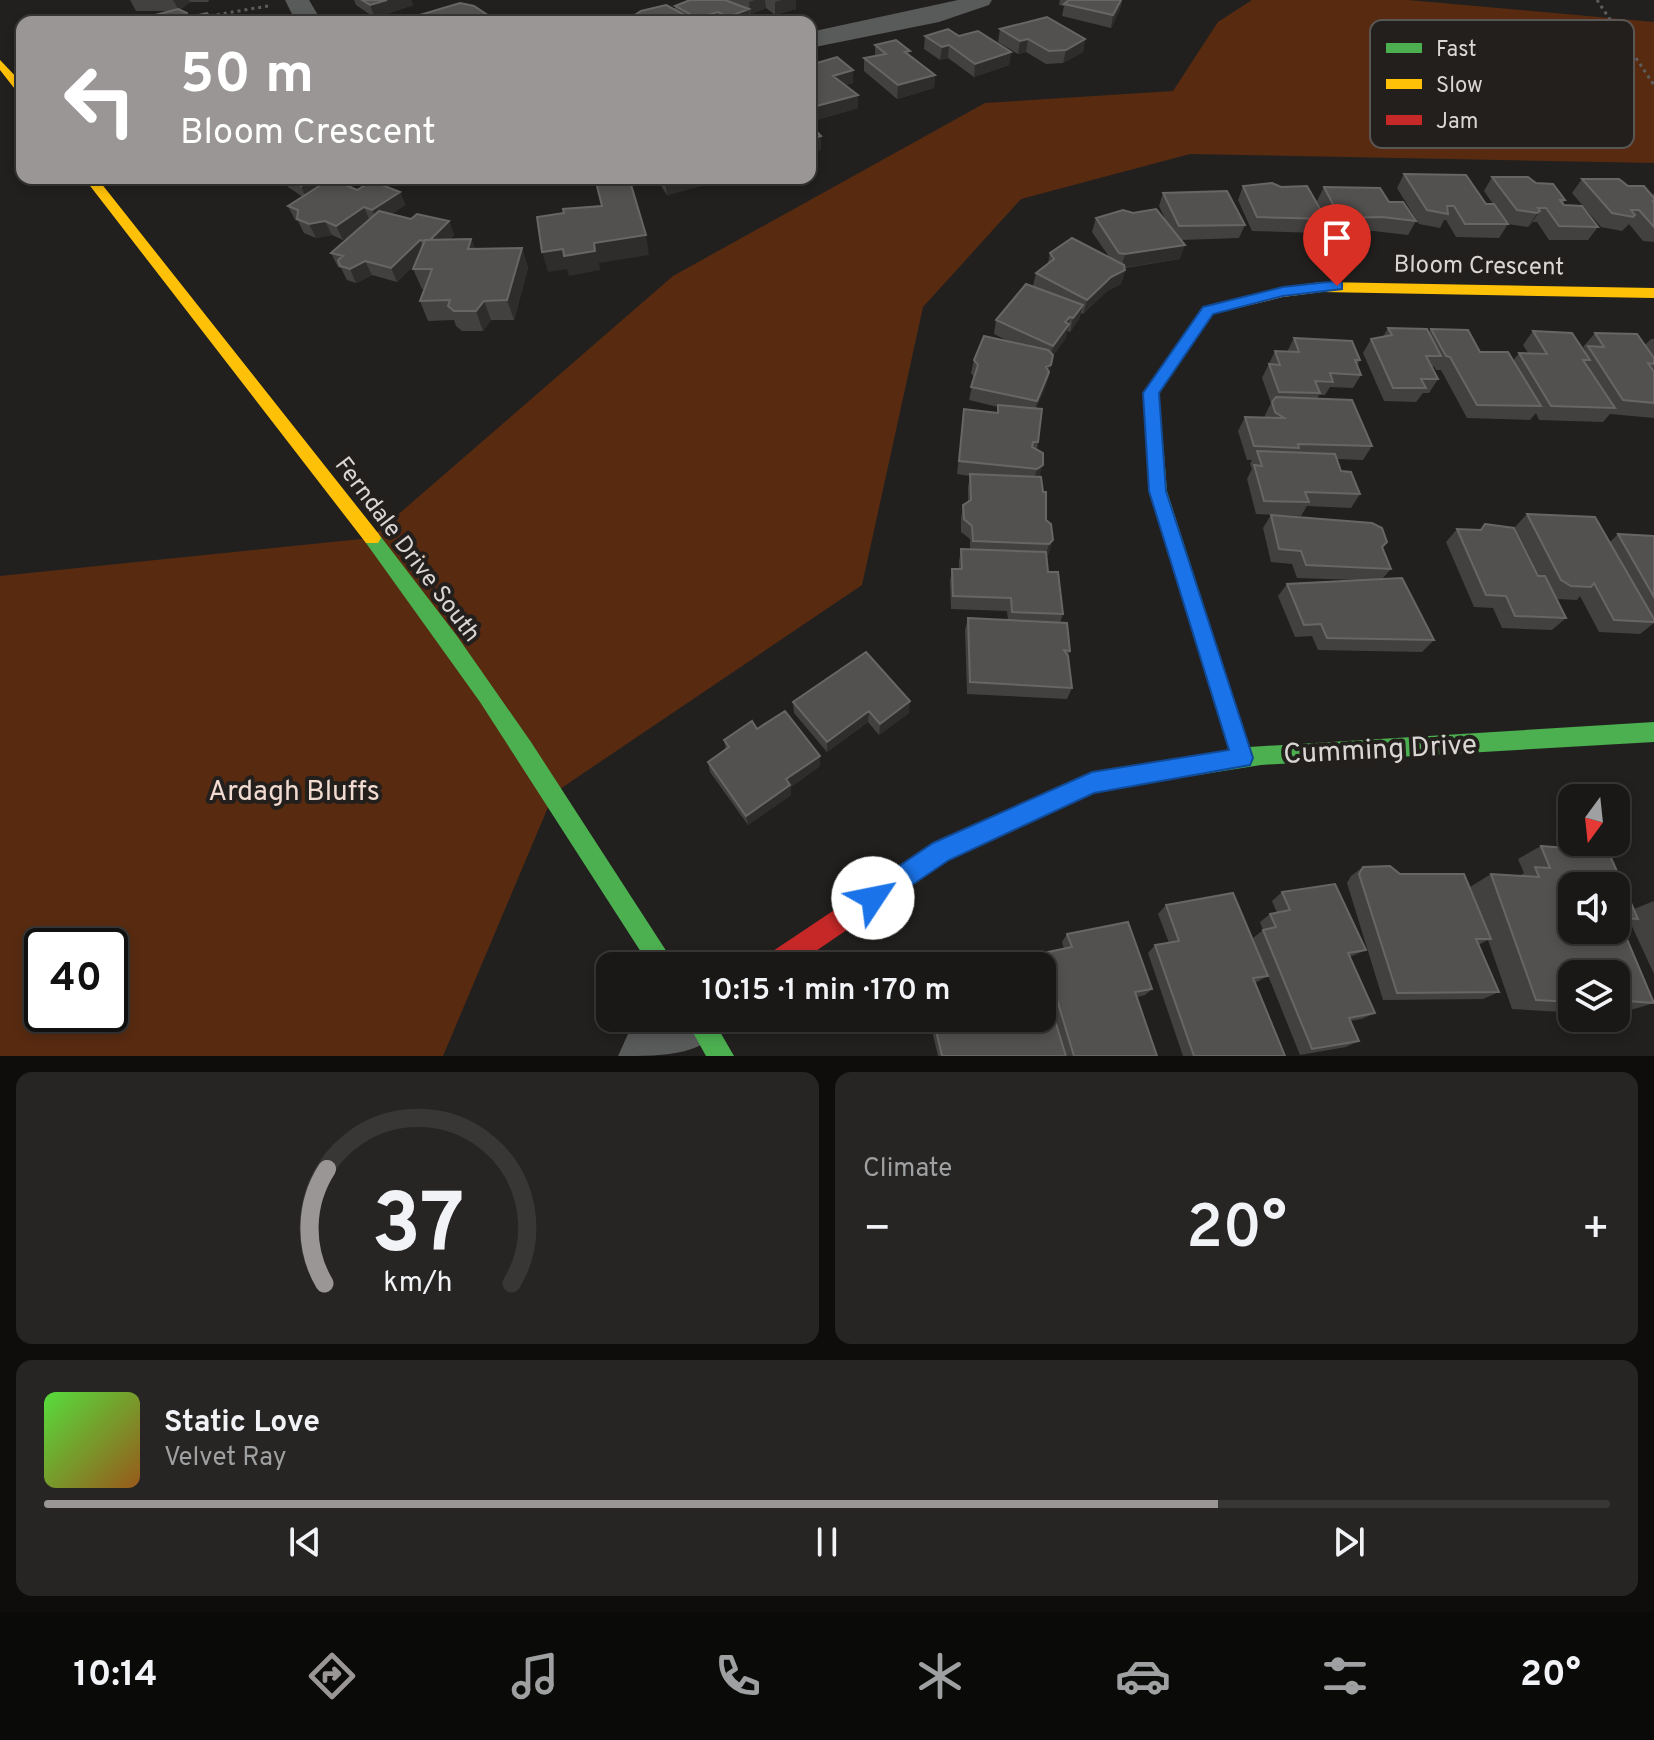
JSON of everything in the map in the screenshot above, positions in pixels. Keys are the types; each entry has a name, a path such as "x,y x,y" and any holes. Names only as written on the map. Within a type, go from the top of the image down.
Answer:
{"street":[{"path":"816,39 954,12 980,0"},
{"path":"0,63 16,83"},
{"name":"Ferndale Drive South","path":"95,184 442,628 554,793 655,952"},
{"name":"Bloom Crescent","path":"1242,758 1158,491 1153,442 1151,393 1208,310 1283,292 1337,286 1654,293"},
{"name":"Cumming Drive","path":"794,952 941,852 1092,783 1242,758 1654,732"},
{"path":"650,1056 680,1032"},
{"path":"706,1032 721,1056"}],"path":[{"path":"206,16 297,0"},
{"path":"1597,0 1610,20"},
{"path":"1634,55 1654,85"}],"green space":[{"name":"Ardagh Bluffs","path":"1252,0 1408,0 1632,20 1370,20 1370,148 1634,148 1634,20 1654,22 1654,163 1190,154 1021,199 923,307 862,585 554,793 443,1056 0,1056 0,576 371,538 673,276 985,103 1173,91 1218,22"}],"building":[{"path":"362,0 387,0 370,5"},
{"path":"690,0 725,0 749,9 731,16 718,12 693,16 675,6"},
{"path":"1069,0 1121,0 1113,15 1064,4"},
{"path":"460,3 474,6 489,16 416,16"},
{"path":"666,5 687,16 634,16"},
{"path":"178,9 187,13 186,16 151,16"},
{"path":"1047,17 1085,39 1066,50 1049,51 1028,39 1020,41 1000,29"},
{"path":"948,29 959,36 978,31 1011,52 975,64 949,45 942,47 925,36"},
{"path":"896,40 910,51 905,52 935,75 898,85 864,58 886,54 875,45"},
{"path":"837,57 853,70 833,76 858,95 816,106 816,63"},
{"path":"1404,174 1466,175 1486,204 1494,204 1508,224 1465,224 1454,206 1447,206 1448,214 1427,210"},
{"path":"1492,177 1528,177 1536,183 1553,184 1565,200 1560,200 1564,205 1582,206 1598,227 1559,226 1546,208 1538,208 1540,211 1537,213 1517,210"},
{"path":"1582,179 1619,179 1628,186 1644,186 1654,198 1654,227 1639,210 1631,210 1635,215 1633,217 1612,213"},
{"path":"1272,183 1281,187 1307,186 1326,219 1257,217 1243,186"},
{"path":"323,184 351,184 348,186 357,190 367,184 380,184 400,192 372,210 364,207 336,226 325,221 309,224 297,219 298,210 288,206"},
{"path":"596,184 631,184 646,235 594,243 595,251 564,256 563,249 542,252 537,217 564,213 563,209 602,206"},
{"path":"1324,187 1380,188 1389,202 1403,202 1416,221 1382,217 1340,218"},
{"path":"1227,191 1245,225 1179,226 1163,193"},
{"path":"1156,209 1185,245 1119,253 1096,218 1123,210 1133,213"},
{"path":"379,211 411,219 417,214 449,221 430,240 420,240 391,268 365,261 350,269 340,266 338,260 343,256 331,253"},
{"path":"1072,238 1124,265 1125,270 1111,277 1087,300 1036,273 1054,259 1050,253"},
{"path":"471,239 468,249 522,248 507,300 484,301 476,311 454,311 448,306 450,300 420,301 432,269 413,269 425,240"},
{"path":"1026,284 1083,305 1073,318 1065,322 1069,324 1053,346 996,320"},
{"path":"1388,328 1427,329 1441,356 1426,356 1438,379 1421,379 1426,388 1393,388 1371,339 1392,335"},
{"path":"1431,329 1468,330 1480,352 1508,352 1541,406 1477,405"},
{"path":"1533,331 1572,333 1590,360 1583,360 1615,408 1551,406 1519,353 1547,354"},
{"path":"1595,333 1637,334 1654,358 1654,364 1648,363 1654,372 1654,403 1623,400 1588,346 1604,347"},
{"path":"984,336 1048,350 1053,355 1051,365 1046,367 1049,372 1037,401 971,387 978,365 974,360"},
{"path":"1294,338 1352,341 1360,360 1355,360 1361,375 1330,373 1333,382 1315,381 1320,393 1279,392 1269,364 1280,365 1275,351 1299,352"},
{"path":"1276,397 1352,400 1372,446 1254,446 1245,417 1284,418 1275,412 1272,402"},
{"path":"998,405 1042,409 1038,442 1033,442 1032,447 1043,453 1043,465 1037,469 959,461 964,409 998,413"},
{"path":"1257,451 1335,454 1341,471 1351,472 1360,494 1305,492 1309,502 1264,501 1254,465 1262,466"},
{"path":"970,474 1041,477 1043,492 1046,492 1046,520 1051,524 1053,540 1049,544 973,541 972,526 964,519 963,505 971,500"},
{"path":"1527,514 1595,517 1654,622 1614,620 1594,583 1591,587 1571,586 1561,580"},
{"path":"1271,515 1372,523 1382,528 1387,542 1382,547 1391,569 1306,565 1301,551 1279,549"},
{"path":"1485,524 1514,528 1538,576 1545,576 1566,618 1515,616 1506,596 1486,595 1457,529 1481,530"},
{"path":"1618,534 1654,536 1654,597"},
{"path":"961,549 1046,552 1048,572 1058,572 1063,614 1012,612 1011,598 953,596 952,569 962,569"},
{"path":"1402,578 1434,640 1327,638 1321,624 1304,625 1287,584"},
{"path":"968,618 1067,623 1070,651 1064,650 1068,656 1072,688 970,682"},
{"path":"866,652 910,701 880,724 869,711 827,742 793,702"},
{"path":"785,711 820,756 786,779 790,785 746,816 708,762 729,747 724,740 752,721 757,729"},
{"path":"1541,846 1558,847 1558,856 1610,856 1617,872 1558,872 1558,944 1629,944 1654,1003 1630,1001 1630,960 1558,960 1558,1001 1536,1000 1491,874 1539,877 1535,867 1550,868"},
{"path":"1390,866 1400,874 1464,874 1491,939 1476,939 1499,992 1397,993 1359,874 1363,867"},
{"path":"1335,884 1366,950 1348,953 1375,1013 1349,1018 1359,1041 1312,1049 1263,930 1276,927 1270,914 1290,910 1282,892"},
{"path":"1233,893 1268,976 1253,978 1285,1056 1194,1056 1155,945 1179,941 1166,905"},
{"path":"1630,901 1638,919 1630,919"},
{"path":"1128,922 1152,989 1135,992 1157,1056 1074,1056 1056,996 1056,952 1048,952 1072,947 1067,934"},
{"path":"1056,1023 1066,1056 942,1056 936,1032 1056,1032"}],"traffic: fast":[{"path":"1172,363 1151,393 1158,491 1242,758"},
{"path":"372,538 487,695 655,952"},
{"path":"1192,766 1261,755 1654,732"},
{"path":"706,1032 721,1056"}],"traffic: slow":[{"path":"0,63 16,83"},
{"path":"95,184 372,538"},
{"path":"1172,363 1208,310 1283,292 1322,287 1654,293"}],"traffic: jam":[{"path":"794,952 941,852 1092,783 1192,766"}],"route":[{"path":"873,898 941,852 1092,783 1242,758 1158,491 1151,393 1192,329 1208,310 1298,289 1337,286"}]}
